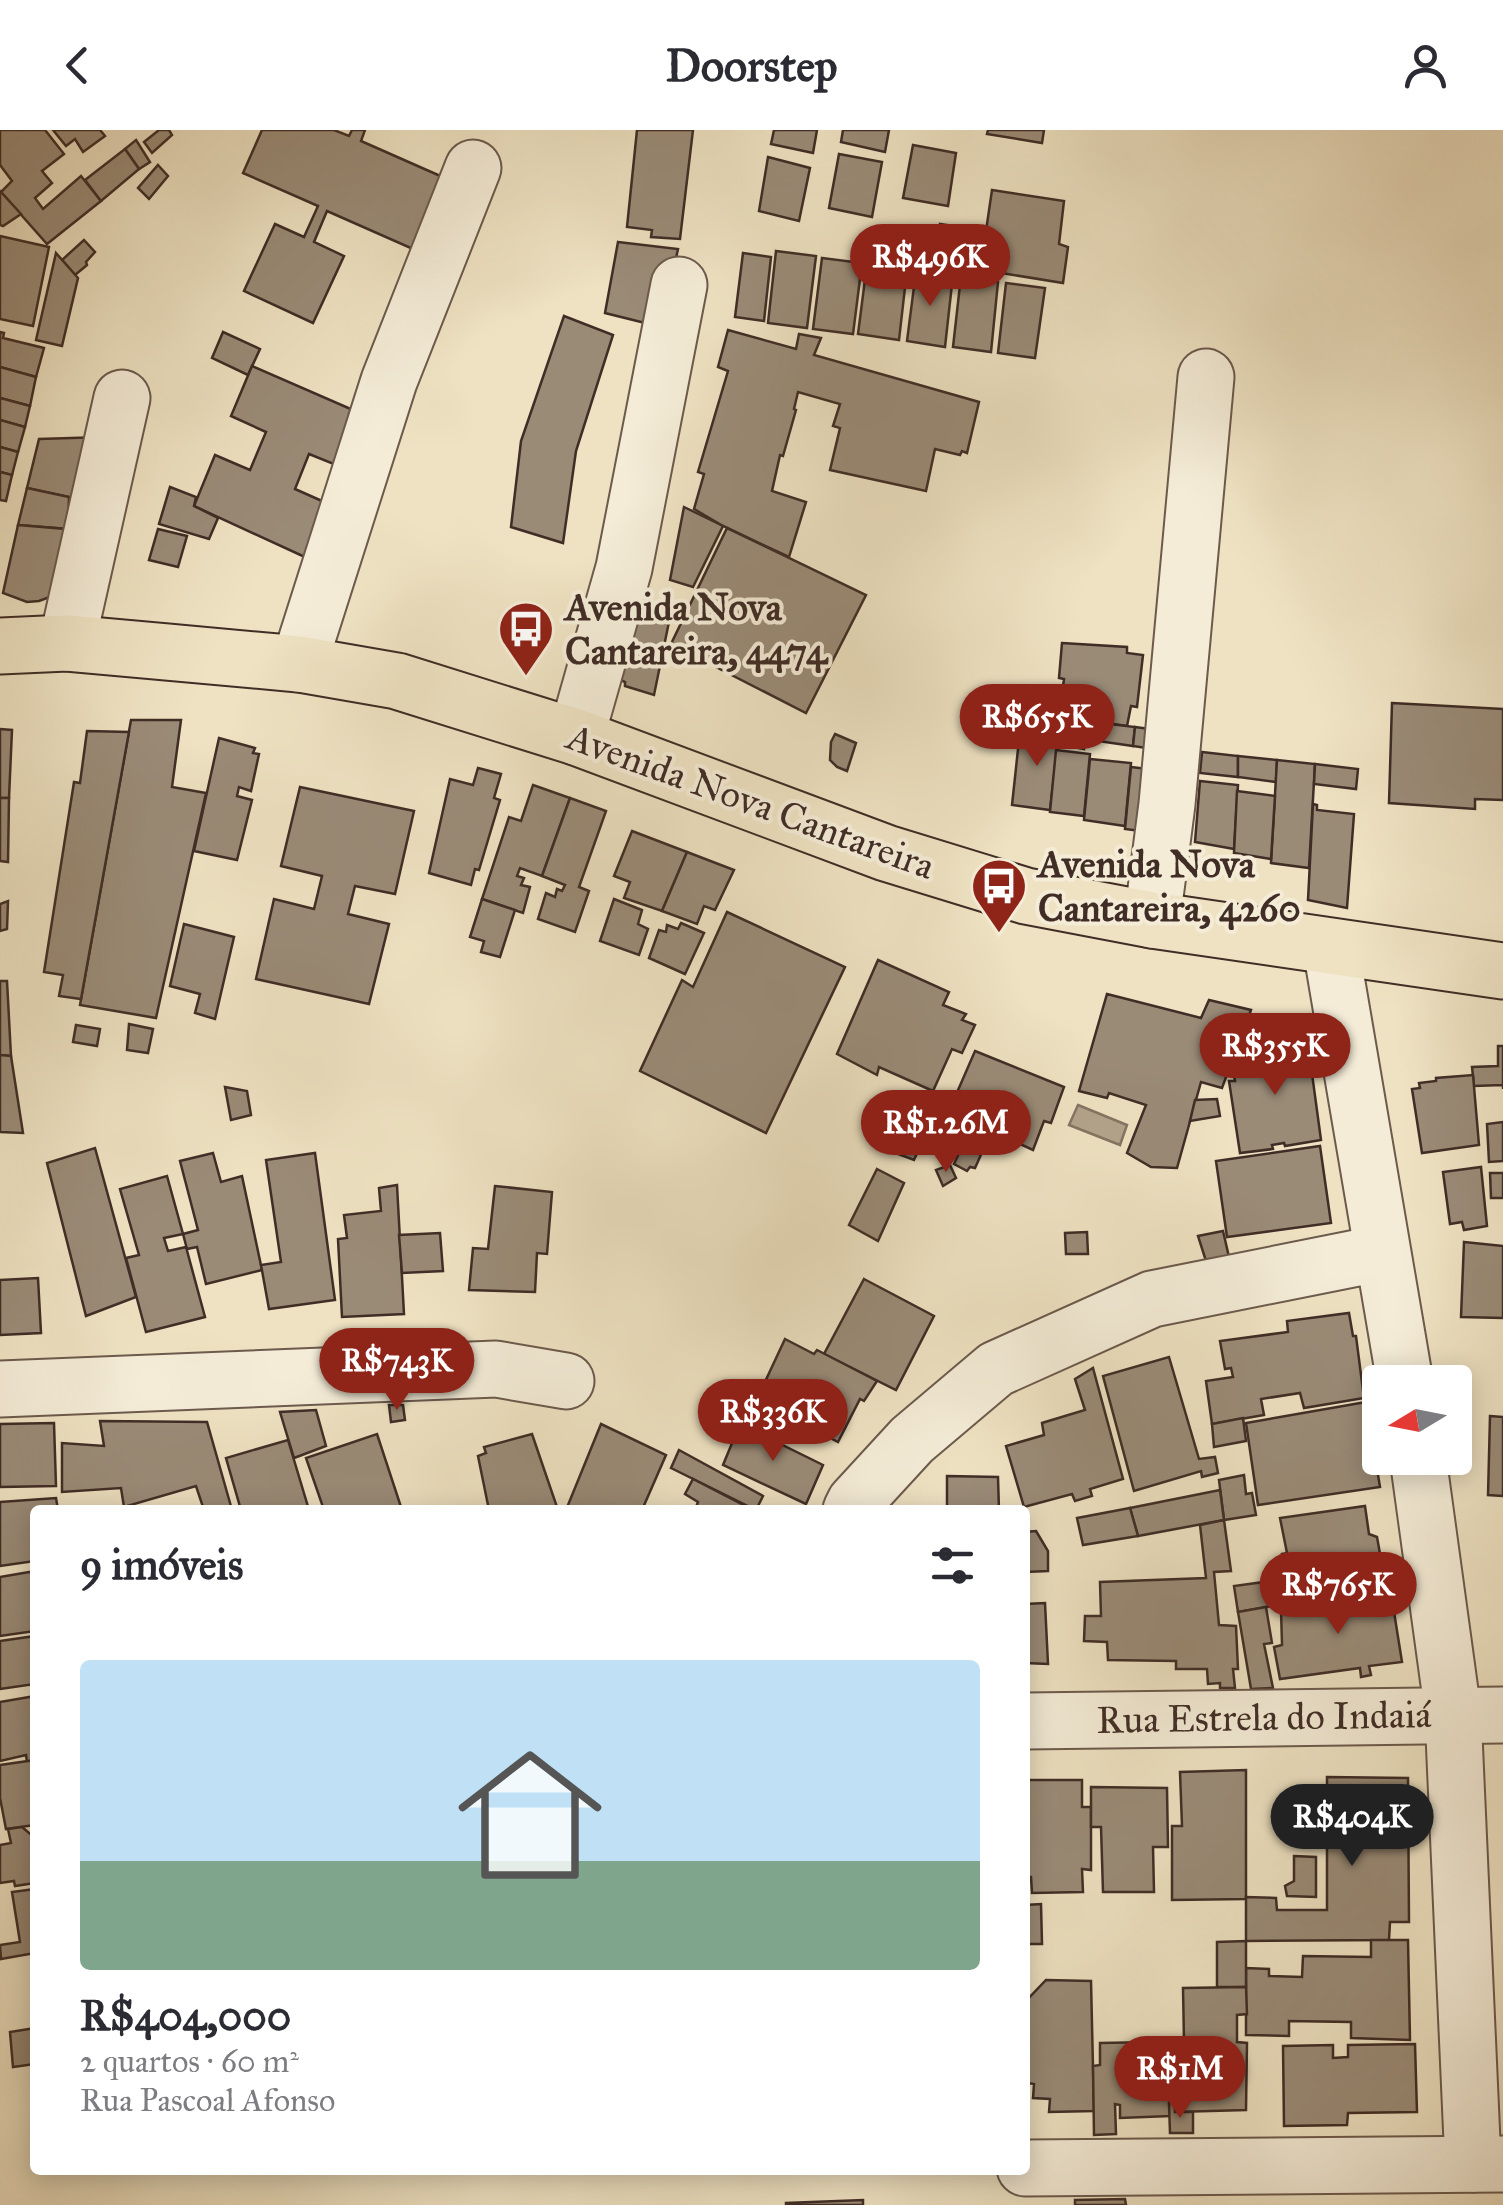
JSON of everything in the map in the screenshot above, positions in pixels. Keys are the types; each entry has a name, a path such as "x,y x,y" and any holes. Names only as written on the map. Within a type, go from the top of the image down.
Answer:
{"main road":[{"name":"Avenida Nova Cantareira","path":"0,646 67,643 299,664 397,680 576,737 886,853 1026,896 1330,948 1503,971"}],"street":[{"path":"299,664 389,381 473,168"},
{"path":"576,737 624,568 679,285"},
{"path":"1152,920 1167,804 1206,377"},
{"path":"67,643 122,398"},
{"path":"1330,948 1402,1365"},
{"path":"854,1505 912,1440 996,1370 1152,1299 1382,1254"},
{"path":"0,1389 496,1369 566,1382"},
{"path":"1030,2168 1488,2164 1478,1714 1422,1475"},
{"name":"Rua Estrela do Indaiá","path":"1030,1721 1478,1714"}],"shaded area":[{"path":"1078,1105 1127,1125 1120,1145 1069,1125"}],"building":[{"path":"0,130 45,130 64,154 42,171 52,183 35,198 43,209 81,176 101,201 47,244 1,192 12,181 0,165"},
{"path":"53,130 100,130 105,136 83,152 75,139 66,146"},
{"path":"159,130 169,130 172,135 152,153 144,142"},
{"path":"262,130 334,130 349,136 352,130 365,130 361,141 463,186 431,257 327,211 314,242 344,256 313,323 244,291 275,224 304,237 318,206 243,173"},
{"path":"637,130 693,130 680,239 651,237 652,230 627,227"},
{"path":"774,130 817,130 813,153 771,144"},
{"path":"843,130 889,130 885,152 841,142"},
{"path":"988,130 1044,130 1042,143 987,134"},
{"path":"136,140 150,162 139,169 125,149"},
{"path":"913,145 956,153 948,206 903,198"},
{"path":"125,149 139,169 101,201 85,180"},
{"path":"839,154 882,162 872,217 829,208"},
{"path":"768,157 810,168 799,221 759,211"},
{"path":"158,165 168,176 149,199 138,188"},
{"path":"992,190 1064,201 1059,244 1068,247 1063,283 983,270 982,276 934,268 940,224 986,231"},
{"path":"0,191 21,214 3,226 0,225"},
{"path":"0,236 49,247 33,326 0,319"},
{"path":"84,240 95,252 75,275 62,260"},
{"path":"618,242 678,249 661,327 605,313"},
{"path":"776,251 816,256 807,328 768,323"},
{"path":"56,253 78,278 62,346 36,340"},
{"path":"743,253 771,257 764,321 735,317"},
{"path":"822,258 862,263 853,334 813,329"},
{"path":"867,264 907,270 899,340 858,334"},
{"path":"916,271 953,275 945,347 907,341"},
{"path":"961,276 998,282 991,352 953,347"},
{"path":"1006,283 1045,288 1035,358 998,353"},
{"path":"564,316 613,335 576,451 563,543 511,527 521,441"},
{"path":"728,330 796,349 799,334 821,338 814,355 979,402 967,453 935,449 926,491 830,470 840,428 833,426 840,404 798,392 772,491 806,502 789,557 723,526 694,509 704,474 698,472 728,371 718,367"},
{"path":"0,332 4,333 3,338 44,348 36,377 0,367"},
{"path":"223,332 260,349 248,375 212,358"},
{"path":"252,366 369,417 346,469 309,454 295,489 331,505 307,558 194,506 215,455 250,470 266,432 231,416"},
{"path":"0,367 36,377 30,406 0,398"},
{"path":"0,398 30,406 25,427 0,420"},
{"path":"0,420 25,427 18,452 0,447"},
{"path":"103,437 87,501 27,488 39,439"},
{"path":"0,447 18,452 12,475 0,472"},
{"path":"0,472 12,475 6,501 0,500"},
{"path":"170,487 196,497 194,506 218,518 209,539 159,524"},
{"path":"27,488 69,497 68,529 18,525"},
{"path":"684,507 723,526 693,587 670,580"},
{"path":"18,525 66,529 66,591 27,602 3,593"},
{"path":"727,528 866,595 806,713 671,644"},
{"path":"158,529 187,536 178,567 149,560"},
{"path":"625,604 670,617 654,695 625,686 625,682 608,674"},
{"path":"1062,643 1127,647 1127,653 1143,655 1137,707 1131,706 1127,726 1099,722 1099,716 1094,715 1095,703 1089,702 1087,721 1059,717 1064,679 1059,678"},
{"path":"1392,703 1503,709 1503,800 1475,799 1475,809 1389,803"},
{"path":"1044,715 1061,717 1050,810 1012,805 1019,740 1048,744 1050,732 1042,731"},
{"path":"1061,717 1093,722 1091,740 1085,739 1084,749 1057,744"},
{"path":"131,720 181,720 172,787 206,793 156,1018 80,1005"},
{"path":"1093,722 1135,727 1133,746 1091,740"},
{"path":"1135,727 1172,732 1146,748 1133,746"},
{"path":"0,729 12,730 9,798 0,798"},
{"path":"87,731 129,732 81,999 59,996 63,975 44,972 74,782 80,783"},
{"path":"835,734 856,743 847,771 830,760"},
{"path":"219,738 255,748 253,753 259,754 251,791 239,787 237,796 252,800 237,860 194,851"},
{"path":"1056,750 1090,754 1084,816 1050,812"},
{"path":"1202,752 1238,756 1238,777 1200,773"},
{"path":"1238,756 1277,760 1276,782 1238,777"},
{"path":"1090,759 1131,763 1125,826 1084,820"},
{"path":"1277,760 1315,764 1309,868 1271,863"},
{"path":"1315,764 1358,769 1356,789 1314,784"},
{"path":"1131,767 1165,771 1156,833 1125,829"},
{"path":"478,768 501,774 494,798 500,800 471,885 429,873 450,779 473,785"},
{"path":"1200,781 1238,785 1234,849 1195,842"},
{"path":"533,785 570,798 542,876 520,868 517,876 524,878 521,885 530,887 523,913 482,899 509,817 521,821"},
{"path":"300,787 414,811 395,894 355,886 348,914 389,924 369,1004 256,979 274,899 314,909 322,876 281,866"},
{"path":"1237,791 1275,796 1271,859 1234,853"},
{"path":"0,798 9,798 8,862 0,861"},
{"path":"570,798 606,811 579,887 589,891 575,932 538,919 546,893 555,897 557,889 562,891 565,885 542,876"},
{"path":"1313,804 1317,810 1354,814 1347,908 1308,900"},
{"path":"632,831 687,852 662,911 624,898 630,882 614,876"},
{"path":"687,852 734,870 715,910 704,906 697,924 662,911"},
{"path":"482,899 515,910 500,957 481,952 484,941 470,937"},
{"path":"614,899 642,910 638,924 648,929 639,955 600,941"},
{"path":"8,901 7,929 0,931 0,904"},
{"path":"727,912 845,967 766,1133 640,1071 682,980 693,987"},
{"path":"681,923 704,933 685,974 649,958 659,930 666,932 667,925 678,929"},
{"path":"184,924 234,937 215,1019 195,1013 200,994 170,986"},
{"path":"878,960 949,992 943,1005 966,1014 962,1020 975,1025 962,1053 952,1049 933,1091 879,1067 877,1075 837,1054"},
{"path":"0,981 7,981 11,1056 0,1055"},
{"path":"1107,994 1201,1018 1209,1000 1251,1010 1222,1088 1201,1082 1177,1168 1151,1167 1127,1153 1146,1105 1109,1093 1107,1098 1079,1091"},
{"path":"129,1024 153,1029 148,1053 127,1050"},
{"path":"76,1025 100,1029 97,1046 73,1042"},
{"path":"1288,1040 1290,1048 1308,1044 1321,1140 1240,1153 1229,1081 1235,1081 1233,1071 1246,1070 1242,1047"},
{"path":"1498,1046 1503,1046 1503,1085 1474,1086 1472,1067 1498,1066"},
{"path":"975,1051 1064,1087 1051,1123 1044,1121 1033,1150 949,1111"},
{"path":"0,1055 11,1056 23,1133 0,1132"},
{"path":"1473,1075 1479,1145 1422,1153 1412,1089 1436,1078"},
{"path":"225,1087 247,1091 251,1115 231,1120"},
{"path":"894,1095 937,1109 914,1160 874,1145"},
{"path":"1217,1099 1220,1116 1190,1121 1195,1100"},
{"path":"1503,1122 1503,1161 1489,1162 1487,1124"},
{"path":"969,1131 982,1137 979,1145 984,1148 975,1168 967,1171 954,1164"},
{"path":"1320,1146 1331,1223 1227,1237 1216,1161"},
{"path":"95,1148 136,1297 86,1316 47,1163"},
{"path":"213,1153 221,1182 242,1176 262,1270 206,1284 197,1247 187,1249 183,1234 198,1230 180,1161"},
{"path":"315,1153 335,1300 269,1309 261,1265 281,1262 266,1160"},
{"path":"950,1165 956,1178 943,1186 936,1170"},
{"path":"1481,1167 1487,1226 1464,1230 1462,1222 1450,1224 1443,1172"},
{"path":"877,1169 904,1183 878,1241 849,1225"},
{"path":"1490,1173 1503,1173 1503,1198 1491,1198"},
{"path":"167,1176 183,1234 164,1238 168,1251 186,1247 205,1317 146,1332 126,1258 139,1255 120,1189"},
{"path":"397,1185 404,1314 342,1317 338,1239 347,1238 344,1215 381,1211 379,1188"},
{"path":"495,1186 552,1192 547,1254 537,1253 535,1292 469,1290 473,1248 488,1249"},
{"path":"1223,1231 1229,1257 1206,1261 1198,1236"},
{"path":"1087,1232 1088,1254 1066,1254 1065,1233"},
{"path":"440,1233 443,1271 402,1273 399,1235"},
{"path":"1464,1242 1503,1246 1503,1318 1461,1317"},
{"path":"38,1278 41,1333 0,1335 0,1280"},
{"path":"864,1279 934,1316 896,1390 824,1354"},
{"path":"1349,1313 1356,1336 1362,1398 1304,1408 1300,1393 1261,1399 1264,1415 1212,1424 1206,1381 1233,1377 1231,1368 1225,1369 1220,1341 1288,1332 1287,1321"},
{"path":"785,1339 814,1354 817,1350 877,1381 864,1401 860,1399 838,1442 817,1431 814,1437 787,1422 790,1417 757,1399"},
{"path":"1169,1357 1199,1459 1215,1457 1218,1473 1202,1477 1201,1471 1134,1491 1103,1376"},
{"path":"1093,1368 1123,1479 1090,1489 1092,1496 1075,1501 1072,1494 1023,1505 1006,1446 1044,1435 1042,1423 1085,1410 1075,1379"},
{"path":"1362,1403 1362,1475 1378,1475 1380,1487 1258,1505 1246,1423"},
{"path":"389,1405 403,1405 405,1420 391,1422"},
{"path":"316,1410 326,1446 294,1458 280,1412"},
{"path":"1490,1416 1503,1417 1503,1496 1488,1495"},
{"path":"1243,1418 1246,1441 1214,1447 1212,1424"},
{"path":"100,1421 207,1422 231,1505 202,1505 196,1486 131,1505 124,1505 121,1488 62,1492 62,1443 104,1446"},
{"path":"54,1423 56,1486 0,1487 0,1424"},
{"path":"601,1424 666,1455 644,1505 568,1505"},
{"path":"740,1424 823,1465 806,1504 723,1465"},
{"path":"377,1434 400,1505 322,1505 306,1458"},
{"path":"532,1434 556,1505 488,1505 478,1456 486,1453 484,1447"},
{"path":"288,1440 308,1505 240,1505 226,1458"},
{"path":"679,1450 763,1496 758,1505 746,1505 671,1468"},
{"path":"1244,1475 1246,1494 1252,1493 1256,1515 1224,1520 1219,1480"},
{"path":"947,1476 998,1477 999,1505 947,1505"},
{"path":"693,1479 743,1505 697,1505 685,1494"},
{"path":"1220,1490 1224,1520 1138,1536 1130,1508"},
{"path":"56,1498 57,1505 30,1505 30,1562 0,1566 0,1502"},
{"path":"1365,1506 1369,1534 1377,1537 1385,1582 1299,1596 1301,1601 1238,1612 1234,1586 1286,1579 1282,1554 1287,1553 1280,1518"},
{"path":"1130,1508 1138,1536 1083,1545 1077,1518"},
{"path":"1224,1520 1231,1571 1214,1572 1219,1625 1236,1626 1235,1688 1208,1684 1207,1669 1176,1669 1176,1661 1108,1660 1107,1642 1084,1641 1085,1616 1101,1616 1100,1582 1206,1578 1200,1525"},
{"path":"1036,1531 1048,1551 1048,1571 1030,1572 1030,1532"},
{"path":"30,1572 30,1632 0,1636 0,1577"},
{"path":"1391,1593 1402,1662 1369,1666 1371,1675 1361,1677 1360,1668 1280,1679 1274,1647 1282,1645 1281,1610"},
{"path":"1045,1603 1048,1664 1030,1663 1030,1604"},
{"path":"1266,1607 1272,1643 1264,1644 1273,1688 1251,1689 1238,1612"},
{"path":"30,1637 30,1685 0,1689 0,1641"},
{"path":"30,1697 30,1761 26,1755 0,1761 0,1702"},
{"path":"30,1761 30,1826 6,1829 0,1798 0,1765"},
{"path":"1246,1770 1246,1899 1172,1900 1172,1826 1182,1826 1180,1772"},
{"path":"1327,1777 1408,1778 1409,1922 1390,1922 1389,1940 1246,1941 1246,1897 1276,1898 1277,1910 1327,1910"},
{"path":"1030,1780 1082,1780 1082,1807 1091,1807 1091,1870 1082,1869 1083,1892 1032,1893"},
{"path":"1091,1787 1167,1788 1168,1847 1153,1847 1154,1892 1103,1892 1101,1827 1091,1827"},
{"path":"22,1827 30,1834 30,1884 0,1883 0,1845 11,1843 8,1829"},
{"path":"1294,1856 1316,1857 1316,1897 1287,1896 1285,1886 1294,1881"},
{"path":"30,1890 30,1954 1,1959 0,1945 20,1942 12,1892"},
{"path":"1041,1904 1042,1944 1030,1944 1030,1905"},
{"path":"1371,1940 1408,1940 1410,2040 1351,2038 1351,2022 1289,2021 1289,2036 1246,2035 1246,1968 1269,1969 1269,1976 1302,1977 1303,1956 1371,1957"},
{"path":"1246,1941 1246,1987 1217,1987 1217,1942"},
{"path":"1046,1980 1091,1981 1094,2111 1049,2112 1050,2099 1033,2098 1030,1997"},
{"path":"1246,1987 1247,2014 1237,2015 1237,2042 1247,2043 1246,2110 1175,2112 1174,2042 1184,2042 1183,1988"},
{"path":"30,2029 30,2065 13,2067 10,2032"},
{"path":"1157,2042 1157,2068 1169,2067 1170,2116 1120,2118 1120,2105 1115,2104 1116,2134 1094,2135 1093,2066 1100,2065 1100,2043"},
{"path":"1415,2044 1417,2112 1348,2113 1347,2125 1284,2126 1283,2046 1333,2045 1333,2058 1348,2057 1348,2045"},
{"path":"1169,2103 1175,2103 1175,2112 1193,2112 1193,2133 1170,2133"},
{"path":"1125,2199 1126,2205 1075,2205 1075,2200"},
{"path":"863,2200 863,2205 786,2205 786,2203"}],"place":[{"name":"Avenida Nova Cantareira, 4474","path":"526,678"},
{"name":"Avenida Nova Cantareira, 4260","path":"999,935"}]}
